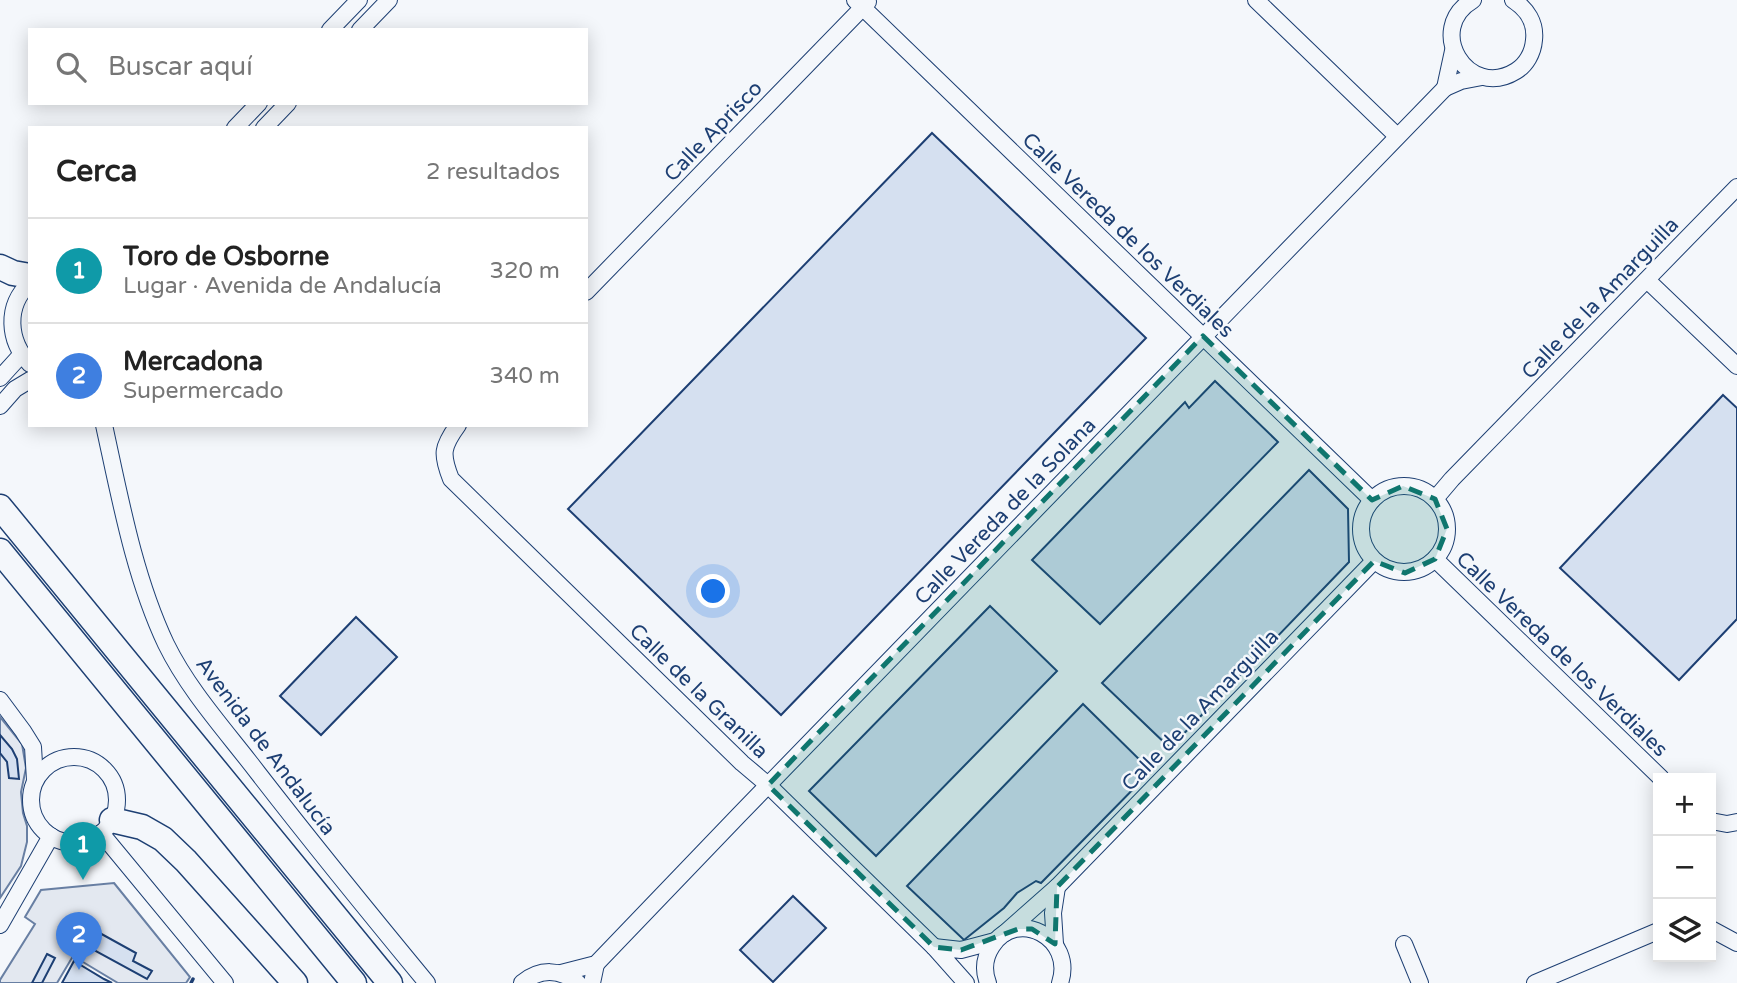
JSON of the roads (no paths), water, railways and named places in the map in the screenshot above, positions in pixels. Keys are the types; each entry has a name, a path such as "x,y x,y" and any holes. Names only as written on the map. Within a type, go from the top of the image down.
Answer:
{"highway":[{"path":"0,267 28,276"},
{"path":"0,507 390,983"},
{"path":"0,551 354,983"},
{"path":"106,826 142,827 163,839 295,983"}],"street":[{"path":"332,28 359,0"},
{"path":"362,28 389,0"},
{"path":"1256,0 1397,136"},
{"path":"1444,88 1453,51 1453,23 1459,11 1473,0"},
{"name":"Calle Vereda de la Solana","path":"596,964 1444,88 1461,81 1509,75 1521,68 1530,57 1535,30 1530,16 1513,0"},
{"name":"Calle Aprisco","path":"588,290 862,2"},
{"name":"Calle Vereda de los Verdiales","path":"862,2 1372,500"},
{"path":"1453,51 1469,71 1482,77"},
{"path":"237,126 257,105"},
{"path":"266,126 286,105"},
{"name":"Calle de la Amarguilla","path":"1435,499 1737,187"},
{"path":"1647,280 1737,366"},
{"path":"0,378 26,360 14,339 12,322 15,304 28,285"},
{"path":"0,406 15,389 28,381"},
{"name":"Avenida de Andalucía","path":"104,427 142,580 165,642 186,681 427,983"},
{"name":"Calle de la Granilla","path":"457,427 447,441 443,459 451,478 934,947 966,983"},
{"path":"1403,486 1420,489 1435,499 1444,513 1447,529 1444,545 1435,559 1422,569 1405,573 1389,570 1374,561 1364,548 1360,531 1363,514 1372,500 1386,490 1403,486"},
{"name":"Calle Vereda de los Verdiales","path":"1435,559 1656,773"},
{"name":"Calle de la Amarguilla","path":"1000,937 1057,887 1374,561"},
{"path":"0,700 33,747 35,780 31,807 42,829 63,841 90,839 106,826 115,811 116,792 112,780 105,770 85,758 62,758 51,763 35,780"},
{"path":"1716,823 1737,822"},
{"path":"106,826 225,983"},
{"path":"0,925 51,836"},
{"path":"1055,943 1053,913 1057,887"},
{"path":"934,947 961,950 1018,929 1032,929 1045,934 1055,943 1064,968 1060,983"},
{"path":"1716,932 1737,943"},
{"path":"1535,983 1653,933"},
{"path":"988,983 984,966 988,953 1000,937"},
{"path":"1404,944 1420,983"},
{"path":"561,973 596,964 592,983"},
{"path":"522,983 536,974 548,971 570,976 578,983"}],"place":[{"name":"Toro de Osborne","path":"83,880"},
{"name":"Mercadona","path":"79,970"}]}
